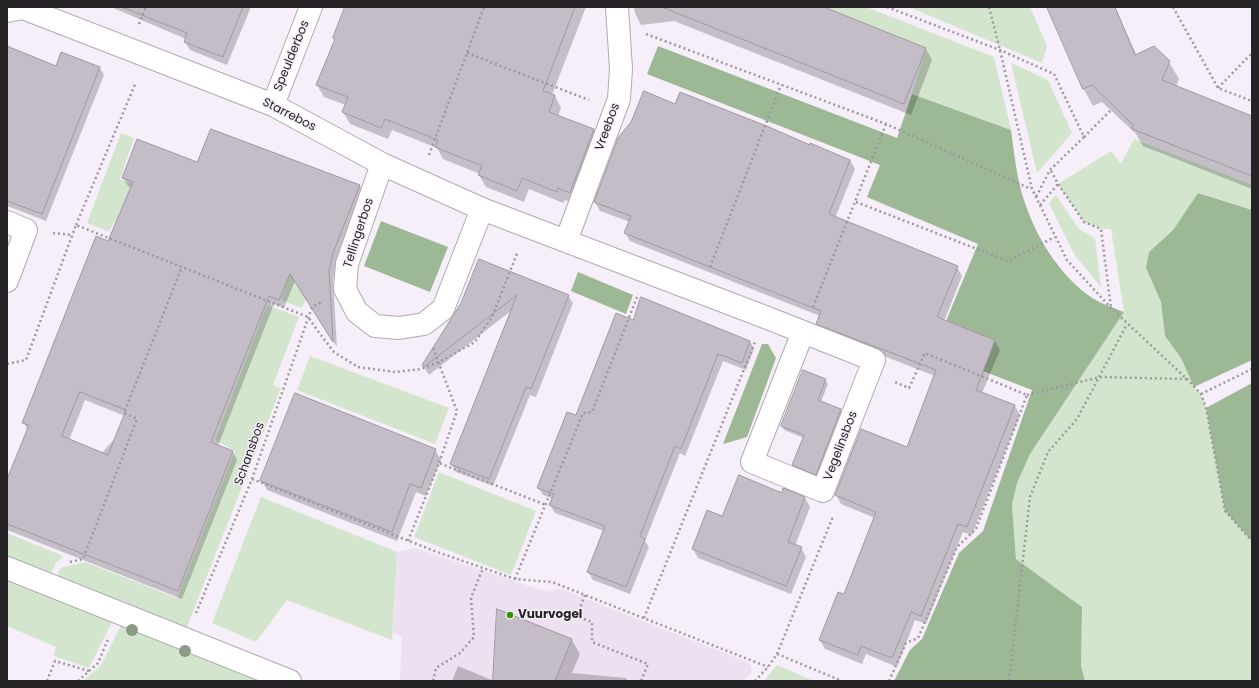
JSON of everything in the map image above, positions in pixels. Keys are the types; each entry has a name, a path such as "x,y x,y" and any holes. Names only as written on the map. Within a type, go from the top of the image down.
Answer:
{"street":[{"name":"Speulderbos","path":"272,105 311,7"},
{"name":"Starrebos","path":"8,10 23,8 272,105 382,164 482,209 566,241"},
{"name":"Vreebos","path":"566,241 618,99 620,69 618,16"},
{"name":"Tellingerbos","path":"345,289 347,264 382,164"},
{"path":"345,289 357,312 375,326 399,328 424,324 443,309 482,209"},
{"path":"7,222 26,230 7,281"},
{"path":"566,241 874,360"},
{"name":"Vegelinsbos","path":"803,332 752,462 823,491 874,360"},
{"path":"7,568 290,681"}],"path":[{"path":"420,181 484,7"},
{"path":"888,7 1000,50 1054,74 1084,137"},
{"path":"989,7 1032,189 1055,237 1067,260 1111,308 1201,394 1206,408 1225,512 1252,541"},
{"path":"1173,7 1218,88 1252,101"},
{"path":"618,16 781,85 886,124 1032,189"},
{"path":"467,53 614,110"},
{"path":"1218,88 1252,53"},
{"path":"7,364 26,360 76,225 146,56"},
{"path":"700,293 781,85"},
{"path":"1036,197 1050,170 1112,109"},
{"path":"803,332 886,124"},
{"path":"1050,170 1084,222 1101,229 1111,308"},
{"path":"1040,205 1058,184"},
{"path":"856,202 1008,261 1055,237"},
{"path":"76,225 308,317"},
{"path":"51,585 58,566 83,559 138,419 124,413 182,267"},
{"path":"515,579 583,413 592,412 646,272"},
{"name":"Schansbos","path":"185,640 252,479 312,307 345,289"},
{"path":"644,618 765,317"},
{"path":"408,541 439,463 457,411 424,324"},
{"path":"1009,681 1030,497 1048,452 1077,419 1100,378 1127,324"},
{"path":"874,360 886,378 909,388 925,353 1027,395 1100,378 1187,379"},
{"path":"1201,394 1252,369"},
{"path":"890,681 906,643 918,638 957,547 976,529 1027,395"},
{"path":"439,463 546,505"},
{"path":"252,479 408,541 515,579 552,582 768,667"},
{"path":"755,681 768,667 777,654 832,519 823,491"},
{"path":"433,681 436,668 460,653 474,637 471,598 483,568"},
{"path":"585,595 577,616 592,622 592,642 648,664 641,681"},
{"path":"78,681 98,663 120,613"},
{"path":"777,654 842,681"},
{"path":"47,681 55,661 88,671"}],"shaded area":[{"name":"Vuurvogel","path":"415,548 547,592 559,588 750,663 752,672 744,681 400,681 402,636 393,632 397,552"}],"green space":[{"path":"824,7 866,7 994,57 1011,130 912,94 926,48"},
{"path":"909,7 1030,7 1047,46 1042,63"},
{"path":"658,46 897,138 912,94 1011,130 1022,194 1039,237 1047,250 1065,274 1088,295 1101,303 1124,312 1030,454 1017,483 1012,505 1016,559 1082,607 1081,666 1085,681 894,681 910,650 922,639 959,553 983,531 1032,390 983,371 995,341 964,328 941,333 978,244 867,197 880,165 647,74"},
{"path":"1011,63 1048,80 1072,133 1037,173"},
{"path":"121,133 134,138 120,179 305,253 307,296 302,308 281,300 285,289 114,222 109,232 87,223"},
{"path":"1134,139 1252,185 1252,210 1198,193 1173,230 1149,252 1146,268 1161,302 1165,336 1181,358 1194,387 1201,394 1206,408 1225,511 1252,541 1252,681 1085,681 1081,666 1082,607 1016,559 1012,505 1017,483 1030,454 1124,312 1111,229 1101,229 1084,222 1058,184 1111,151 1121,164"},
{"path":"1198,193 1252,210 1252,360 1194,387 1181,358 1165,336 1161,302 1146,268 1149,252 1173,230"},
{"path":"1056,195 1079,229 1095,238 1101,287 1074,254 1049,203"},
{"path":"381,221 448,247 430,292 364,266"},
{"path":"578,272 633,295 626,314 571,291"},
{"path":"267,305 299,317 273,385 281,388 186,629 57,578 60,568 85,562 177,598 235,451 215,440"},
{"path":"762,344 768,344 776,358 747,437 723,444"},
{"path":"310,356 449,408 435,444 297,390"},
{"path":"1252,383 1252,541 1225,511 1206,408"},
{"path":"439,472 536,511 511,575 414,537"},
{"path":"261,497 397,552 392,640 287,600 256,642 212,623"},
{"path":"7,533 63,556 56,563 50,575 7,558"},
{"path":"7,576 114,618 89,668 54,656 56,647 7,626"},
{"path":"123,621 271,681 83,681 101,665"},
{"path":"777,665 814,681 764,681"}],"building":[{"path":"243,7 223,57 184,42 187,33 124,8"},
{"path":"345,7 575,7 543,91 555,95 549,112 594,129 570,193 558,188 557,192 522,178 517,191 478,175 482,166 435,147 438,140 385,119 381,128 342,112 348,97 316,85 335,39 333,38"},
{"path":"664,7 824,7 926,48 904,104"},
{"path":"1047,7 1115,7 1135,55 1154,46 1170,61 1162,80 1252,116 1252,176 1132,129 1133,125 1092,85 1083,89"},
{"path":"7,46 56,66 61,52 100,67 42,214 7,201"},
{"path":"644,91 675,104 680,92 850,160 829,214 958,266 937,317 995,340 976,390 1015,405 967,527 958,524 921,616 911,612 892,658 861,646 858,655 819,640 838,592 844,594 876,512 835,495 861,429 907,447 936,370 816,324 821,311 624,233 631,216 594,202 618,138 631,122"},
{"path":"211,129 360,185 333,253 329,271 333,342 290,274 279,300 269,296 211,442 233,451 178,591 7,524 7,479 29,425 22,423 96,236 108,241 133,182 122,178 137,139 197,162","holes":["80,392 126,410 108,455 62,436"]},
{"path":"479,259 569,295 531,389 526,387 489,479 450,464 517,295 424,367 422,365 461,303"},
{"path":"641,297 750,341 742,363 718,354 681,449 675,446 640,536 645,539 626,587 587,572 605,526 549,505 554,494 537,488 567,412 576,415 616,313 633,320"},
{"path":"803,370 826,379 818,400 841,409 816,475 792,465 804,435 781,426"},
{"path":"295,393 436,449 421,488 410,484 392,532 260,481"},
{"path":"739,475 782,493 783,488 805,497 788,542 802,547 786,586 692,549 707,510 722,516"},
{"path":"497,609 572,639 555,681 493,681"}],"place":[{"name":"Vuurvogel","path":"510,615"}]}
